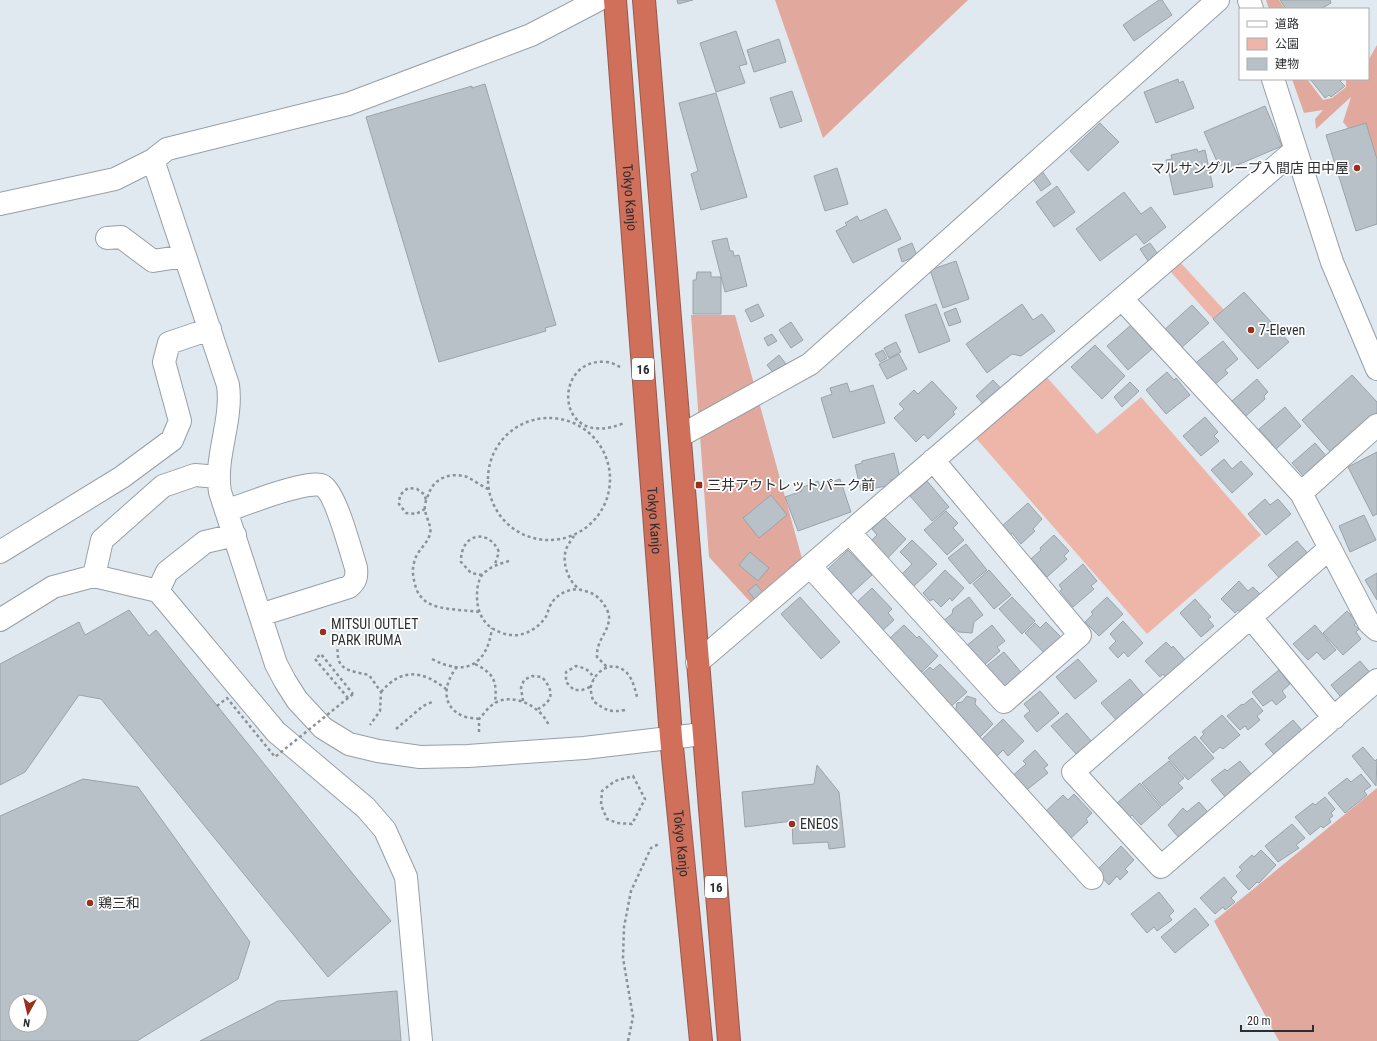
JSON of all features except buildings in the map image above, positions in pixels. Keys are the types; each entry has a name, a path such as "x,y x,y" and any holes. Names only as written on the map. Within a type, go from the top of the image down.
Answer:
{"highway":[{"name":"Tokyo Kanjo","path":"615,0 671,737 701,1041"},
{"name":"Tokyo Kanjo","path":"644,0 729,1041"}],"street":[{"path":"0,204 115,179 153,160 168,149 348,104 531,35 598,0"},
{"path":"680,436 810,364 1218,0"},
{"path":"1273,80 1332,262 1375,360"},
{"path":"697,663 1295,150"},
{"path":"153,160 224,371 230,398 218,477 226,511 276,664 297,700 323,728 349,744 378,751 420,757 468,756 584,748 703,734"},
{"path":"107,238 121,237 153,261 185,256"},
{"path":"1122,299 1300,493 1369,623 1377,630"},
{"path":"0,552 122,477 172,440 180,421 164,362 169,343 210,329"},
{"path":"1300,493 1377,425"},
{"path":"849,532 1004,702 1080,635 933,460"},
{"path":"94,576 102,540 163,486 195,475 218,477"},
{"path":"226,511 294,488 314,483 323,486 332,495 356,568 357,575 355,582 350,587 260,615"},
{"path":"158,591 167,572 204,542 235,535"},
{"path":"1330,548 1073,772 1161,867 1377,680"},
{"path":"810,566 1092,878"},
{"path":"0,620 53,587 94,576 158,591 276,732 366,808 384,830 406,877 421,1041"},
{"path":"1250,618 1334,718"}],"path":[{"path":"579,590 568,576 565,563 567,547 575,536 591,525 604,504 610,486 610,471 606,452 591,432 573,416 567,394 575,374 590,363 607,362 621,367"},
{"path":"575,536 556,540 538,539 519,531 499,515 488,489 489,472 494,452 506,435 522,424 540,418 561,419 600,429 612,428 625,422"},
{"path":"479,612 443,608 425,602 416,592 413,576 414,563 418,553 425,545 430,532 425,509 426,501 431,488 439,479 454,475 468,477 488,489"},
{"path":"425,509 416,514 406,513 399,504 400,495 408,488 417,489 425,495 426,501"},
{"path":"482,575 471,573 461,562 460,552 467,541 477,536 489,539 496,545 500,552 495,565"},
{"path":"509,561 495,565 482,575 477,588 479,612 492,628 503,634 520,635 531,632 546,617 551,604 561,594 570,589 592,593 604,604 609,616 605,632 596,648 597,657 607,667"},
{"path":"432,659 443,665 457,667 475,664 482,657 490,644 492,628"},
{"path":"338,643 336,657 341,665 348,671 368,675 381,692"},
{"path":"217,706 227,698 275,757 353,694 321,654 315,659 348,698"},
{"path":"475,664 492,676 497,688 495,703"},
{"path":"590,687 582,690 574,690 566,682 566,672 576,666 584,668 591,673 594,679"},
{"path":"457,667 451,675 446,689 446,700 450,706 463,716 479,719"},
{"path":"626,710 614,712 605,710 593,701 590,687 596,673 607,667 616,667 625,671 634,685 637,697"},
{"path":"367,731 380,711 381,692 388,683 401,676 413,673 424,675 446,689"},
{"path":"523,701 521,688 524,680 532,676 542,677 550,685 551,696 546,705 538,709"},
{"path":"479,733 479,719 495,703 504,700 523,701 538,709 546,718 549,726"},
{"path":"394,730 423,706 434,701"},
{"path":"633,776 645,799 640,811 632,824 617,823 607,819 601,805 602,791 616,781 633,776"},
{"path":"628,1041 633,1017 623,958 624,926 631,891 651,848 663,842"}],"green space":[{"path":"1180,262 1224,310 1213,319 1170,271"},
{"path":"1045,375 1097,434 1141,397 1261,535 1147,634 974,436"}],"shaded area":[{"path":"775,0 968,0 823,138"},
{"path":"1266,0 1279,0 1284,8 1269,8"},
{"path":"1377,45 1377,164 1343,122 1351,97 1316,129 1315,119 1323,110 1304,113 1292,80 1308,80 1323,100 1332,98 1346,87 1346,80 1369,80 1369,59"},
{"path":"691,315 735,315 803,562 755,607 709,557"},
{"path":"1377,788 1377,1041 1279,1041 1214,921"}],"place":[{"name":"マルサングループ入間店 田中屋","path":"1357,168"},
{"name":"7-Eleven","path":"1251,330"},
{"name":"三井アウトレットパーク前","path":"699,485"},
{"name":"MITSUI OUTLET PARK IRUMA","path":"323,632"},
{"name":"ENEOS","path":"792,824"},
{"name":"鶏三和","path":"90,903"}]}
